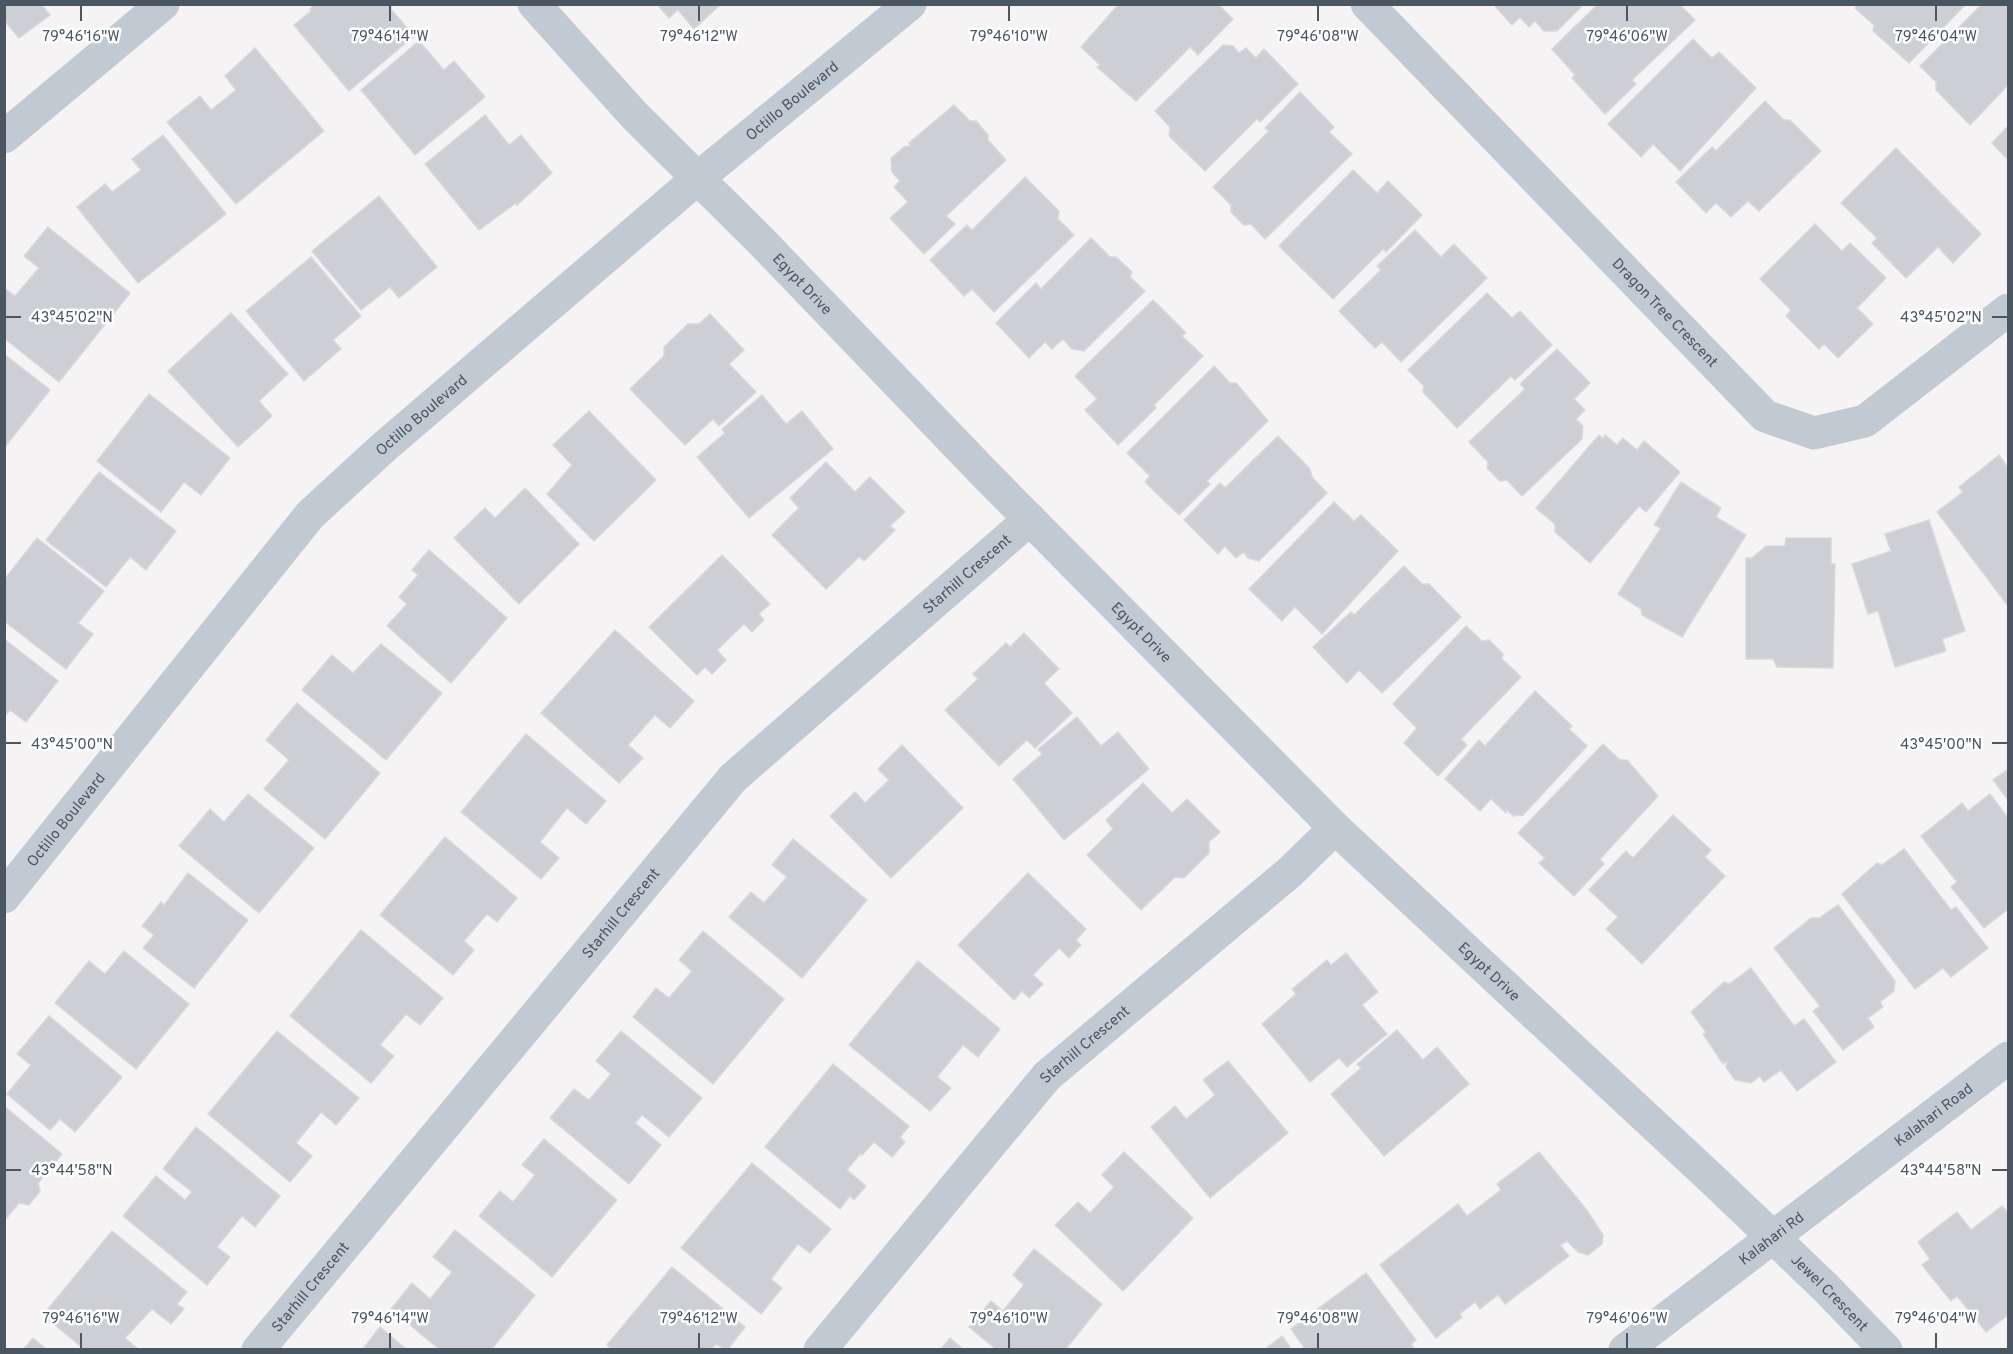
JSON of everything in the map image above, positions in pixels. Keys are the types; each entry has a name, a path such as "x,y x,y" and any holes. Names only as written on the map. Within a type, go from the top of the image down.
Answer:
{"street":[{"path":"4,137 163,4"},
{"name":"Egypt Drive","path":"534,4 634,115 1335,828 1772,1236"},
{"name":"Octillo Boulevard","path":"4,897 310,514 393,439 698,178 910,4"},
{"name":"Dragon Tree Crescent","path":"1367,4 1765,416 1814,433 1865,421 2008,310"},
{"name":"Starhill Crescent","path":"258,1350 733,778 1030,519"},
{"name":"Starhill Crescent","path":"820,1350 1047,1076 1290,872 1335,828"},
{"name":"Kalahari Road","path":"1830,1192 2008,1058"},
{"name":"Kalahari Rd","path":"1625,1350 1830,1192"},
{"name":"Jewel Crescent","path":"1772,1236 1886,1350"}],"building":[{"path":"4,4 41,4 50,15 19,38 4,20"},
{"path":"315,4 394,4 390,8 414,36 349,91 294,25 311,11 310,9"},
{"path":"657,4 721,4 694,29 678,10 669,18"},
{"path":"1119,4 1218,4 1233,19 1198,55 1190,47 1136,101 1097,67 1100,65 1081,47"},
{"path":"1493,4 1584,4 1557,31 1544,31 1535,21 1529,27 1520,17 1512,25"},
{"path":"1598,4 1679,4 1695,20 1632,80 1636,84 1605,114 1572,78 1575,75 1552,49"},
{"path":"1859,4 1966,4 1909,63 1873,31 1874,25 1855,8"},
{"path":"1982,4 2008,4 2008,85 1970,125 1936,90 1936,82 1920,66"},
{"path":"1693,39 1712,58 1719,52 1756,88 1680,171 1653,144 1641,157 1608,124"},
{"path":"419,41 444,70 454,61 485,97 415,155 361,90"},
{"path":"1223,45 1233,46 1239,53 1246,48 1256,58 1264,49 1298,84 1260,122 1257,119 1205,171 1169,136 1170,127 1155,111"},
{"path":"255,48 324,131 236,204 167,122 200,96 211,110 236,90 225,76"},
{"path":"1300,92 1334,127 1329,132 1352,154 1265,239 1251,224 1244,225 1231,212 1231,205 1213,187 1269,131 1265,128"},
{"path":"1765,101 1784,120 1790,120 1821,151 1759,211 1748,201 1731,217 1716,203 1706,213 1676,182 1712,147 1716,151"},
{"path":"954,105 970,121 976,121 988,135 988,140 1006,160 946,216 955,224 924,254 890,218 908,202 894,187 900,181 892,172 891,158 904,147 911,146 909,143"},
{"path":"485,115 509,145 521,135 552,173 517,205 516,203 479,230 425,164"},
{"path":"2008,126 2008,160 1992,143"},
{"path":"163,135 226,214 138,283 77,207 105,184 112,192 141,170 132,159"},
{"path":"1896,148 1981,234 1953,263 1938,247 1906,278 1872,243 1877,238 1841,203"},
{"path":"1353,170 1377,193 1388,181 1422,215 1386,252 1383,249 1333,299 1279,246"},
{"path":"1025,177 1059,211 1058,219 1074,235 994,312 972,289 964,296 930,260 967,225 972,230"},
{"path":"379,196 437,267 399,298 390,287 361,310 312,251"},
{"path":"1815,224 1842,251 1850,243 1886,278 1857,308 1873,324 1838,358 1824,344 1819,349 1786,316 1791,310 1760,279"},
{"path":"48,227 130,293 59,382 4,338 4,288 15,296 39,268 24,256"},
{"path":"1415,230 1441,257 1454,244 1487,278 1401,362 1382,342 1375,348 1339,311 1381,270 1377,266"},
{"path":"1091,238 1110,257 1116,257 1132,272 1130,277 1145,291 1084,351 1072,349 1063,339 1052,349 1045,342 1029,358 996,323 1036,283 1041,289"},
{"path":"311,257 361,316 333,340 341,349 304,381 246,311"},
{"path":"1487,293 1512,318 1520,311 1552,345 1515,380 1511,376 1457,428 1423,392 1424,386 1408,370"},
{"path":"1153,300 1186,333 1182,336 1203,356 1154,405 1156,408 1118,445 1085,410 1097,399 1075,376"},
{"path":"231,313 288,374 259,401 272,416 238,447 168,371"},
{"path":"710,314 744,350 729,364 756,392 719,426 713,419 685,445 630,389 664,356 664,347 688,324 699,324"},
{"path":"1557,349 1590,383 1574,399 1585,410 1576,419 1583,426 1582,439 1522,496 1507,480 1500,481 1487,468 1488,462 1469,442 1525,389 1520,384"},
{"path":"4,354 50,390 4,448"},
{"path":"1214,366 1230,383 1236,383 1268,421 1207,481 1210,484 1179,515 1145,482 1150,476 1127,453"},
{"path":"149,394 230,458 201,495 184,482 161,512 97,461"},
{"path":"762,395 786,424 802,411 833,449 749,518 697,457 725,433 722,429"},
{"path":"589,411 656,480 594,541 547,494 572,465 553,445"},
{"path":"1599,435 1603,439 1605,435 1617,445 1623,438 1637,450 1644,441 1680,472 1646,512 1639,506 1590,563 1555,532 1555,524 1536,508"},
{"path":"1278,436 1310,469 1312,477 1327,493 1259,561 1248,558 1244,552 1236,558 1225,546 1218,554 1184,520 1220,483 1225,488"},
{"path":"1999,455 2008,468 2008,606 1937,512 1963,492 1959,487"},
{"path":"826,462 855,492 870,477 905,512 890,526 895,530 864,561 859,557 826,589 772,535 799,508 790,498"},
{"path":"99,472 176,531 146,570 130,557 106,587 46,540"},
{"path":"1681,482 1721,508 1716,517 1746,535 1682,637 1642,615 1641,609 1618,594 1661,528 1654,525"},
{"path":"525,488 579,544 519,604 454,538 485,508 495,518"},
{"path":"1334,502 1354,521 1361,515 1398,551 1322,634 1295,607 1282,621 1249,589"},
{"path":"1929,520 1965,631 1942,639 1946,651 1895,667 1878,611 1868,614 1852,564 1891,551 1885,534"},
{"path":"37,538 104,591 78,623 93,634 66,669 4,621 4,580"},
{"path":"1786,538 1831,538 1831,564 1835,564 1833,668 1777,667 1773,659 1746,659 1746,558 1752,558 1766,546 1785,546"},
{"path":"429,550 507,618 451,683 387,626 407,604 399,597 418,575 412,570"},
{"path":"722,555 770,604 759,614 764,620 752,632 744,624 717,650 726,660 712,674 705,667 697,675 649,627"},
{"path":"1404,566 1422,584 1429,584 1461,617 1382,693 1359,670 1347,683 1313,647 1351,612 1354,615"},
{"path":"1466,626 1482,641 1489,640 1503,654 1502,659 1521,677 1461,739 1467,745 1438,776 1404,743 1417,728 1393,704"},
{"path":"615,630 694,701 670,728 655,715 628,745 643,758 619,783 541,713"},
{"path":"1024,633 1059,669 1044,683 1072,713 1035,748 1027,740 999,766 945,710 978,679 973,674 1006,643 1010,647"},
{"path":"4,639 58,681 26,722 10,710 4,717"},
{"path":"381,644 442,693 386,760 302,690 332,655 353,673"},
{"path":"1535,691 1572,726 1569,729 1587,746 1523,815 1513,816 1506,809 1506,813 1491,799 1480,811 1445,779 1479,740 1485,746"},
{"path":"297,703 380,773 325,839 264,789 289,760 266,740"},
{"path":"1077,717 1101,746 1118,732 1149,769 1064,840 1013,779 1042,754 1038,749"},
{"path":"526,734 606,801 586,824 567,808 540,842 559,858 541,879 461,812"},
{"path":"1603,744 1620,760 1627,760 1658,796 1600,859 1604,864 1574,896 1539,863 1545,858 1518,833"},
{"path":"902,745 963,808 891,878 830,816 855,792 865,803 889,780 878,769"},
{"path":"2008,769 2008,800 1993,780"},
{"path":"1143,783 1172,813 1187,799 1220,832 1209,842 1209,853 1184,878 1175,877 1141,910 1087,855 1113,829 1106,820"},
{"path":"248,794 314,848 259,913 179,846 210,809 224,822"},
{"path":"1990,794 2008,818 2008,909 1984,928 1951,887 1957,882 1921,836 1962,803 1968,811"},
{"path":"1673,815 1711,850 1705,857 1725,876 1642,964 1606,929 1618,917 1589,890 1626,851 1633,858"},
{"path":"445,837 517,898 497,922 487,914 464,941 474,950 453,975 380,915"},
{"path":"793,839 867,900 802,978 729,917 751,892 764,903 787,877 772,865"},
{"path":"1904,849 1951,910 1956,907 1988,948 1951,977 1943,968 1915,989 1842,894 1877,863 1882,865"},
{"path":"188,873 248,920 194,988 143,948 154,935 142,926 161,902 164,905"},
{"path":"1028,873 1086,929 1076,940 1081,945 1069,958 1059,948 1033,975 1043,984 1029,998 1022,991 1014,1000 958,945"},
{"path":"1838,905 1895,981 1894,991 1880,1002 1883,1007 1868,1018 1874,1027 1843,1050 1813,1011 1820,1006 1774,948 1811,918 1819,918"},
{"path":"361,930 443,998 420,1025 406,1014 380,1045 394,1056 371,1083 290,1016"},
{"path":"703,931 784,999 713,1084 633,1017 656,988 669,998 692,971 679,960"},
{"path":"124,951 189,1004 136,1069 55,1003 89,961 105,974"},
{"path":"1346,953 1378,992 1362,1005 1387,1034 1347,1067 1339,1058 1310,1082 1262,1024 1296,994 1292,989 1327,960 1331,965"},
{"path":"918,961 1000,1029 978,1057 963,1045 937,1077 951,1088 930,1111 849,1045"},
{"path":"1751,968 1794,1026 1804,1019 1836,1062 1797,1091 1781,1070 1764,1082 1760,1076 1751,1083 1735,1080 1726,1067 1727,1061 1723,1064 1703,1034 1706,1032 1691,1012 1724,982 1729,984"},
{"path":"49,1016 122,1077 75,1132 60,1119 50,1130 7,1094 31,1065 17,1054"},
{"path":"1397,1030 1423,1060 1437,1047 1469,1084 1384,1156 1331,1094 1361,1068 1357,1064"},
{"path":"277,1031 359,1098 336,1125 321,1112 296,1143 312,1156 290,1182 208,1114"},
{"path":"621,1031 702,1098 669,1137 642,1115 635,1123 661,1145 629,1184 550,1118 574,1089 589,1100 611,1074 596,1061"},
{"path":"1228,1061 1288,1133 1210,1198 1151,1127 1175,1106 1186,1119 1215,1095 1203,1080"},
{"path":"833,1064 909,1126 900,1137 905,1142 892,1157 874,1142 862,1155 861,1153 847,1170 866,1186 854,1200 850,1196 840,1209 765,1147"},
{"path":"4,1106 62,1154 38,1183 40,1191 29,1205 19,1203 5,1220"},
{"path":"196,1127 280,1196 255,1227 242,1216 217,1247 230,1257 207,1285 123,1216 156,1176 185,1200 192,1192 163,1169"},
{"path":"544,1139 617,1200 552,1277 479,1216 500,1191 513,1202 535,1175 522,1165"},
{"path":"1124,1152 1193,1218 1123,1291 1055,1225 1078,1202 1090,1213 1114,1187 1102,1175"},
{"path":"1539,1152 1586,1209 1603,1235 1602,1244 1588,1255 1578,1252 1567,1241 1560,1245 1569,1256 1505,1304 1498,1295 1480,1309 1475,1302 1460,1314 1462,1317 1436,1338 1380,1265 1458,1204 1467,1216 1501,1190 1497,1184"},
{"path":"752,1163 831,1229 810,1253 798,1244 771,1279 782,1288 761,1314 681,1248"},
{"path":"2002,1206 2008,1213 2008,1315 1986,1332 1957,1296 1951,1301 1922,1265 1930,1259 1918,1242 1957,1212 1971,1230"},
{"path":"455,1230 535,1295 491,1350 440,1350 391,1309 412,1283 430,1299 452,1272 433,1257"},
{"path":"112,1231 187,1292 177,1304 184,1309 171,1324 152,1309 125,1338 139,1350 85,1350 43,1315"},
{"path":"1034,1249 1102,1304 1065,1350 997,1350 969,1327 991,1301 1003,1311 1024,1285 1013,1275"},
{"path":"672,1267 745,1327 727,1350 716,1344 711,1350 613,1350 607,1345"},
{"path":"1366,1273 1416,1340 1411,1344 1415,1350 1306,1350 1291,1329"},
{"path":"380,1327 407,1350 362,1350"},
{"path":"1282,1336 1292,1350 1264,1350"},
{"path":"33,1338 47,1350 23,1350"},
{"path":"950,1338 964,1350 940,1350"}]}
